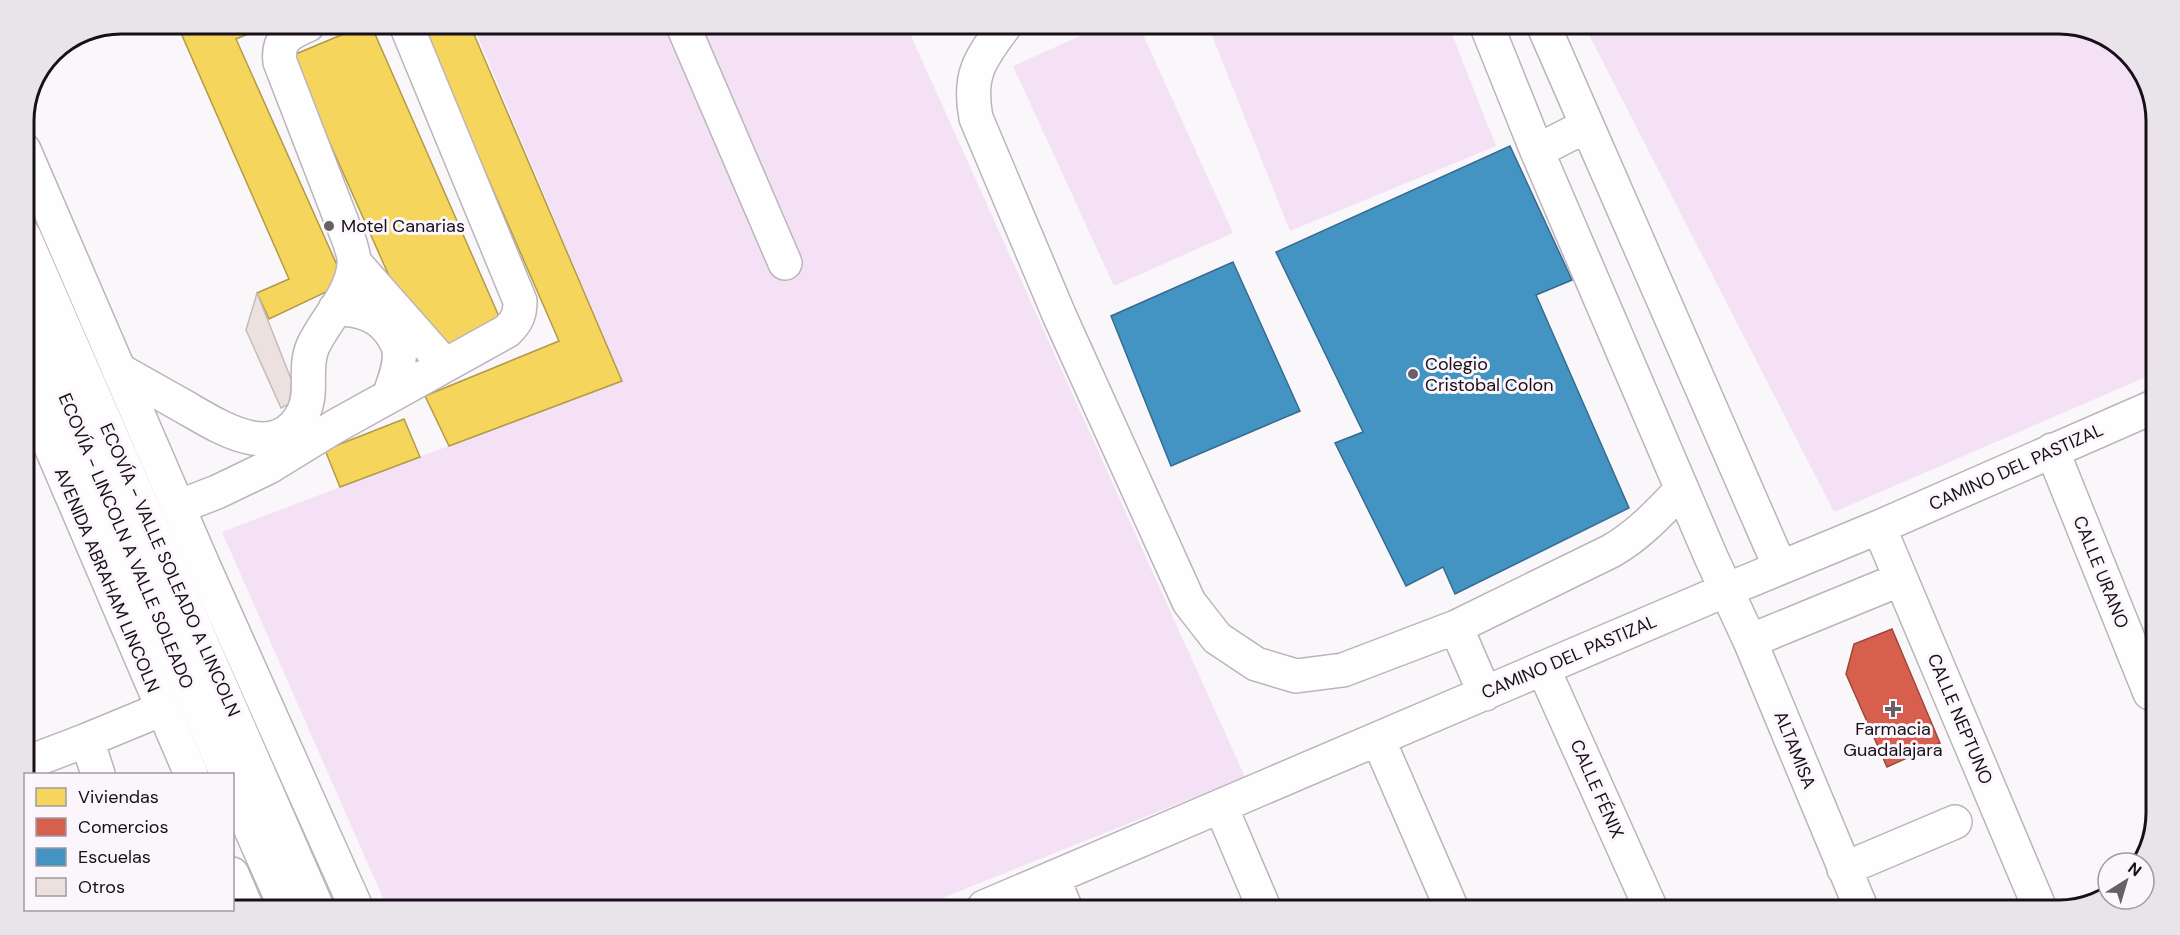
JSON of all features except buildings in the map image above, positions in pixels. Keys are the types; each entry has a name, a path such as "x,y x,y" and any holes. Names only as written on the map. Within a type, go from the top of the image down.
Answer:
{"street":[{"path":"119,370 224,429 247,438 269,439 288,431 302,415 309,397 310,352 352,278 355,263 350,243 280,62 279,52 282,42 288,35"},
{"path":"178,507 217,492 269,467 389,396 507,331 520,314 520,301 410,35"},
{"path":"687,35 785,263"},
{"path":"998,35 976,72 971,96 976,118 1060,317 1189,602 1217,638 1256,664 1296,676 1343,670 1456,627 1628,541 1682,489"},
{"name":"ALTAMISA","path":"1490,35 1537,151 1711,557 1750,641 1858,900"},
{"path":"1548,35 1780,567"},
{"path":"1537,151 1586,126"},
{"path":"35,175 178,507 353,900"},
{"name":"ECOVÍA - VALLE SOLEADO A LINCOLN","path":"35,261 314,900"},
{"path":"355,263 445,365"},
{"path":"335,309 354,309 371,314 388,329 399,348 399,368 389,396"},
{"name":"ECOVÍA - LINCOLN A VALLE SOLEADO","path":"35,331 227,773"},
{"name":"AVENIDA ABRAHAM LINCOLN","path":"35,410 187,769"},
{"name":"CAMINO DEL PASTIZAL","path":"1022,900 1059,893 1221,807 1727,589 1879,527 2145,410"},
{"name":"CALLE URANO","path":"2052,450 2146,683"},
{"name":"CALLE NEPTUNO","path":"1879,527 2036,900"},
{"path":"1750,641 1901,579"},
{"path":"1456,627 1485,694"},
{"name":"CALLE FÉNIX","path":"1543,668 1647,900"},
{"path":"35,760 162,709"},
{"path":"1378,739 1448,900"},
{"path":"87,740 98,773"},
{"path":"234,792 282,900"},
{"path":"1221,807 1261,900"},
{"path":"1844,869 1955,822"},
{"path":"234,879 243,900"}],"shaded area":[{"path":"477,35 911,35 1245,777 938,900 384,900 222,532 622,380"},
{"path":"1082,35 1143,35 1233,233 1114,286 1013,66"},
{"path":"1212,35 1452,35 1496,146 1290,231"},
{"path":"1589,35 2059,35 2076,36 2102,46 2112,52 2128,68 2137,83 2144,104 2145,377 1834,512"}],"place":[{"name":"Motel Canarias","path":"329,226"},
{"name":"Colegio Cristobal Colon","path":"1413,374"},
{"name":"Farmacia Guadalajara","path":"1893,709"}]}
